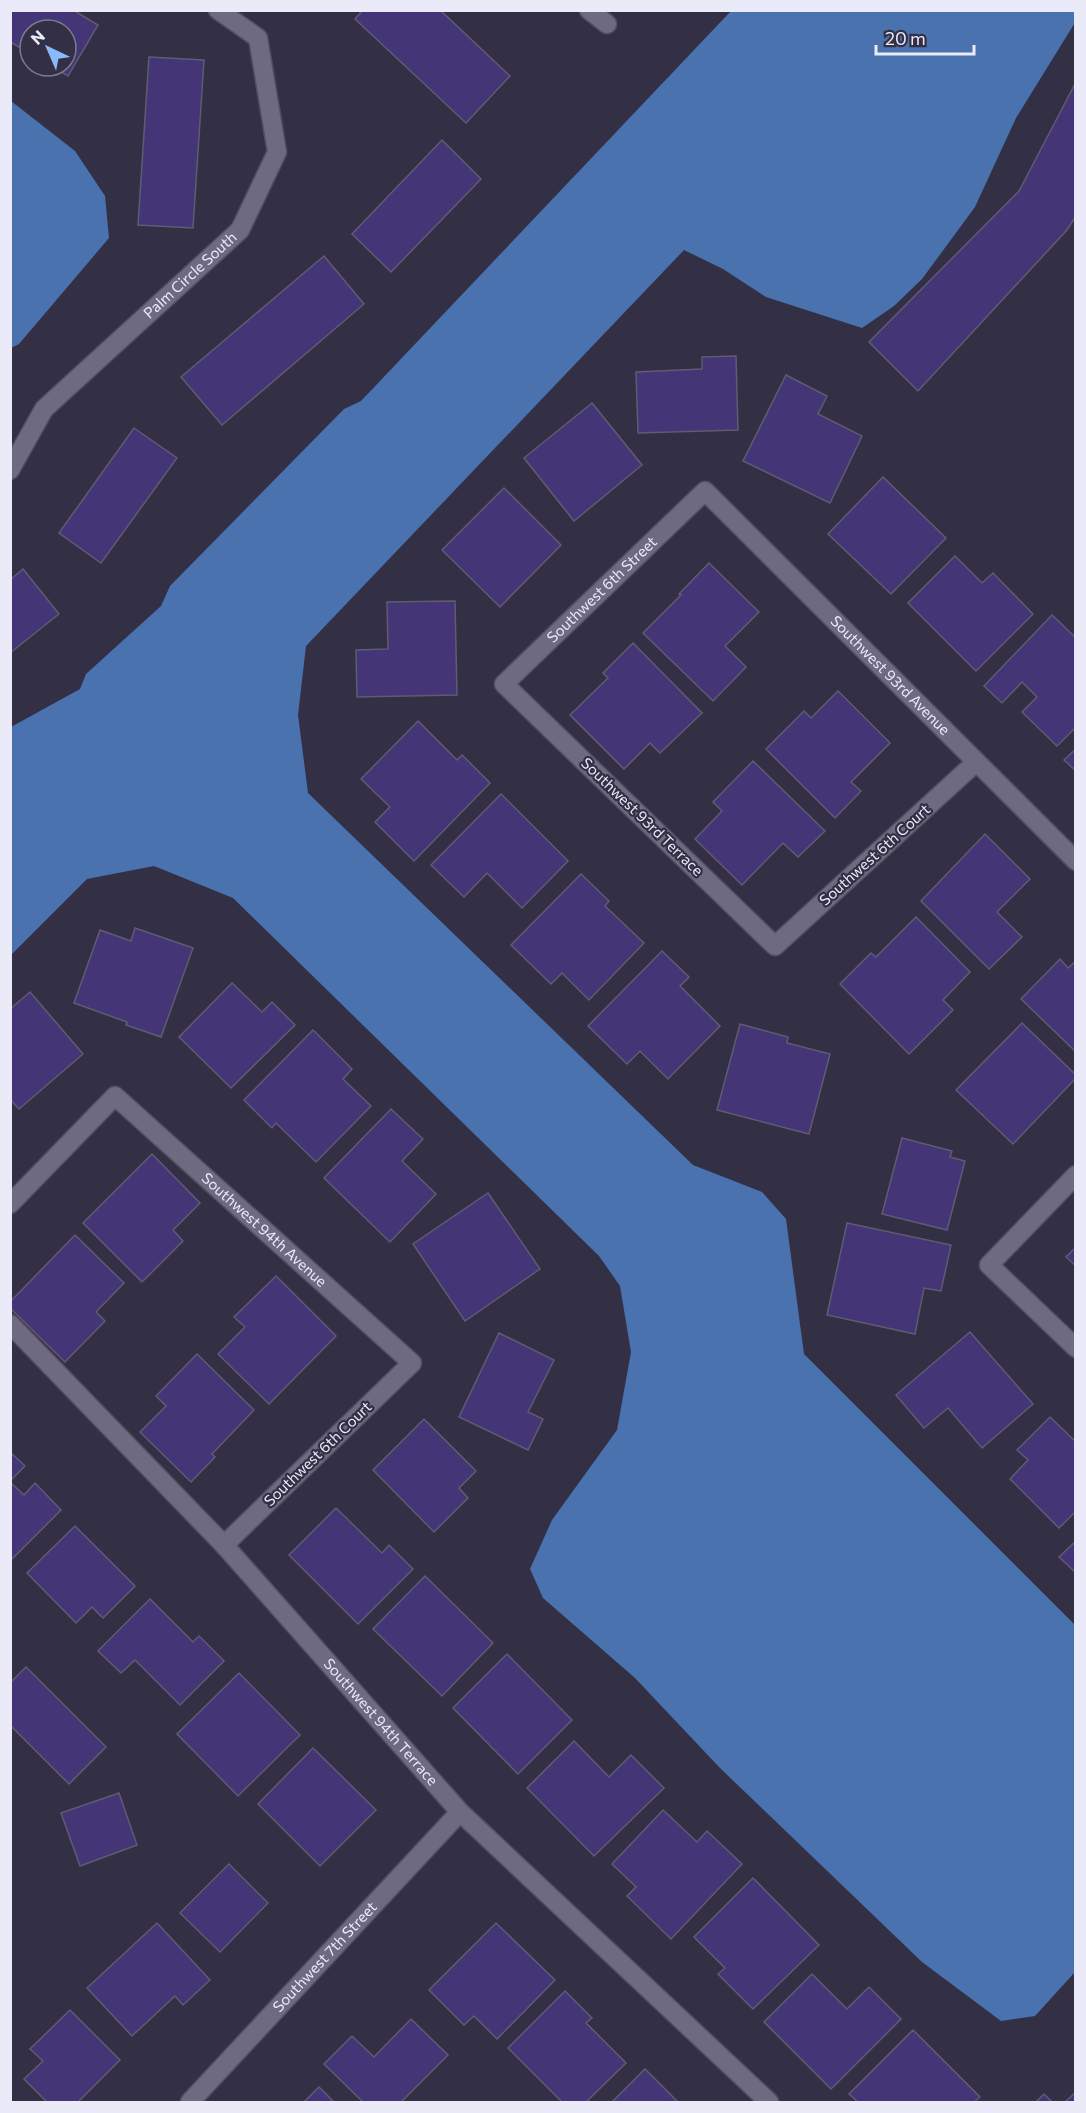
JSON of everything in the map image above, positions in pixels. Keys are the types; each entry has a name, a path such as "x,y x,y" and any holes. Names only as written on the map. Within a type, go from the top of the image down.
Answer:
{"street":[{"name":"Palm Circle South","path":"10,470 44,409 240,230 277,152 258,38 218,10"},
{"path":"589,10 607,24"},
{"name":"Southwest 6th Street","path":"508,689 504,684 705,491"},
{"name":"Southwest 93rd Avenue","path":"705,491 975,763 1076,861"},
{"name":"Southwest 93rd Terrace","path":"508,689 775,946"},
{"name":"Southwest 6th Court","path":"775,946 975,763"},
{"name":"Southwest 94th Avenue","path":"10,1204 115,1096 412,1363"},
{"path":"1076,1175 989,1265 1076,1348"},
{"name":"Southwest 94th Terrace","path":"10,1324 224,1545 460,1812 770,2103"},
{"name":"Southwest 6th Court","path":"224,1545 412,1363"},
{"name":"Southwest 7th Street","path":"190,2103 460,1812"}],"water":[{"path":"1075,10 1076,21 1016,118 975,207 922,279 894,306 862,328 766,297 723,269 684,250 306,646 298,715 308,793 693,1165 762,1192 786,1219 804,1354 1075,1625 1075,1972 1035,2016 1001,2021 922,1962 720,1768 635,1678 543,1598 530,1569 552,1520 617,1430 631,1352 620,1286 599,1256 233,898 154,866 87,879 11,955 11,727 80,689 86,674 161,606 170,586 344,409 361,401 731,11"},
{"path":"11,101 75,151 105,196 109,238 19,344 11,348"}],"building":[{"path":"10,10 73,10 98,25 78,59 78,18 18,18 18,46 10,42"},
{"path":"363,10 440,10 510,76 466,123 355,19"},
{"path":"149,57 204,60 193,228 138,225"},
{"path":"1076,82 1076,216 1067,230 918,391 869,342 1019,191"},
{"path":"442,140 481,179 391,272 352,234"},
{"path":"324,256 364,304 222,425 181,377"},
{"path":"736,356 738,430 638,433 636,372 702,369 702,357"},
{"path":"786,375 827,396 818,414 862,436 830,503 743,461"},
{"path":"592,403 642,465 574,521 524,458"},
{"path":"134,428 177,458 101,563 59,533"},
{"path":"883,477 946,538 891,594 828,534"},
{"path":"504,488 561,545 500,607 442,550"},
{"path":"955,556 982,583 993,573 1033,614 976,671 908,603"},
{"path":"709,563 759,612 725,646 746,667 713,701 643,633"},
{"path":"23,569 59,614 10,653 10,580"},
{"path":"455,601 457,695 357,697 356,650 388,649 387,602"},
{"path":"1052,615 1076,638 1076,727 1057,746 1022,712 1037,697 1022,682 1002,703 984,686"},
{"path":"633,643 702,713 660,753 650,743 624,769 570,715 608,678 603,673"},
{"path":"838,691 890,743 851,782 861,791 835,818 766,749 804,711 811,718"},
{"path":"418,721 457,760 462,755 490,783 414,861 375,822 390,807 361,779"},
{"path":"1076,749 1076,771 1064,760"},
{"path":"753,761 825,831 798,857 783,843 742,885 695,839 722,811 713,802"},
{"path":"501,794 568,861 522,908 487,873 464,897 431,865"},
{"path":"985,834 1030,879 997,912 1022,937 989,969 921,901"},
{"path":"581,874 609,901 605,906 644,943 589,1000 562,973 551,984 511,945"},
{"path":"916,917 970,972 943,1000 953,1010 909,1054 840,984 871,953 876,957"},
{"path":"135,928 193,948 161,1037 74,1003 100,930 131,941"},
{"path":"662,951 689,977 680,986 720,1026 668,1079 640,1051 627,1064 588,1026"},
{"path":"1060,959 1068,968 1076,961 1076,1052 1021,999"},
{"path":"232,983 262,1012 272,1002 295,1025 231,1088 179,1037"},
{"path":"30,992 83,1054 19,1109 10,1099 10,1009"},
{"path":"1022,1023 1076,1075 1076,1078 1013,1144 956,1090"},
{"path":"740,1024 788,1037 787,1043 830,1054 809,1134 717,1110"},
{"path":"313,1030 352,1069 343,1079 371,1106 316,1162 276,1123 272,1128 244,1100"},
{"path":"391,1109 423,1139 402,1161 436,1194 390,1242 324,1178"},
{"path":"902,1138 952,1151 950,1157 965,1161 947,1230 882,1214"},
{"path":"152,1154 200,1203 173,1230 183,1241 142,1282 83,1223"},
{"path":"488,1193 540,1269 465,1321 413,1244"},
{"path":"847,1223 951,1245 941,1291 924,1288 915,1334 827,1315"},
{"path":"75,1235 124,1283 96,1312 105,1321 65,1362 10,1308 10,1302"},
{"path":"1076,1247 1076,1266 1066,1257"},
{"path":"276,1276 336,1336 269,1404 218,1354 245,1327 234,1317"},
{"path":"970,1332 1033,1404 982,1448 948,1408 924,1428 896,1395"},
{"path":"499,1333 554,1360 528,1412 543,1419 528,1450 459,1417"},
{"path":"197,1354 254,1410 212,1454 215,1457 191,1482 140,1432 166,1406 156,1396"},
{"path":"1050,1417 1076,1442 1076,1511 1059,1528 1010,1479 1028,1460 1017,1450"},
{"path":"424,1419 476,1471 459,1488 468,1498 434,1532 373,1470"},
{"path":"10,1452 25,1466 10,1481"},
{"path":"10,1482 24,1495 35,1483 61,1510 10,1561"},
{"path":"336,1508 382,1553 389,1545 413,1569 358,1624 289,1555"},
{"path":"75,1526 135,1586 103,1618 92,1607 76,1623 27,1573"},
{"path":"1076,1541 1076,1573 1059,1557"},
{"path":"425,1576 493,1643 442,1696 373,1629"},
{"path":"150,1599 193,1642 199,1636 224,1661 180,1705 135,1660 121,1673 98,1651"},
{"path":"507,1654 572,1720 518,1774 453,1708"},
{"path":"26,1667 106,1747 69,1784 10,1725 10,1683"},
{"path":"239,1673 300,1735 238,1796 177,1734"},
{"path":"574,1741 609,1777 631,1755 664,1788 594,1856 527,1788"},
{"path":"313,1748 376,1810 320,1866 258,1804"},
{"path":"119,1793 137,1845 80,1866 61,1813"},
{"path":"663,1810 697,1842 707,1831 742,1864 671,1939 627,1896 636,1887 612,1864"},
{"path":"229,1864 268,1903 220,1952 180,1913"},
{"path":"753,1878 819,1945 753,2009 718,1974 725,1968 694,1937"},
{"path":"157,1923 210,1980 183,2005 175,1996 132,2036 87,1988"},
{"path":"496,1923 555,1980 497,2039 474,2016 464,2025 429,1990"},
{"path":"812,1974 847,2009 869,1987 901,2019 831,2089 764,2022"},
{"path":"565,1991 592,2018 586,2023 626,2063 586,2102 562,2102 508,2048"},
{"path":"70,2010 120,2060 78,2102 47,2102 24,2079 43,2061 30,2049"},
{"path":"411,2019 448,2055 401,2102 363,2102 324,2064 352,2036 374,2057"},
{"path":"913,2030 980,2097 974,2102 858,2102 849,2094"},
{"path":"645,2069 678,2102 612,2102"},
{"path":"319,2087 334,2102 304,2102"},
{"path":"1076,2092 1076,2102 1065,2102"},
{"path":"1044,2094 1052,2102 1036,2102"}]}
